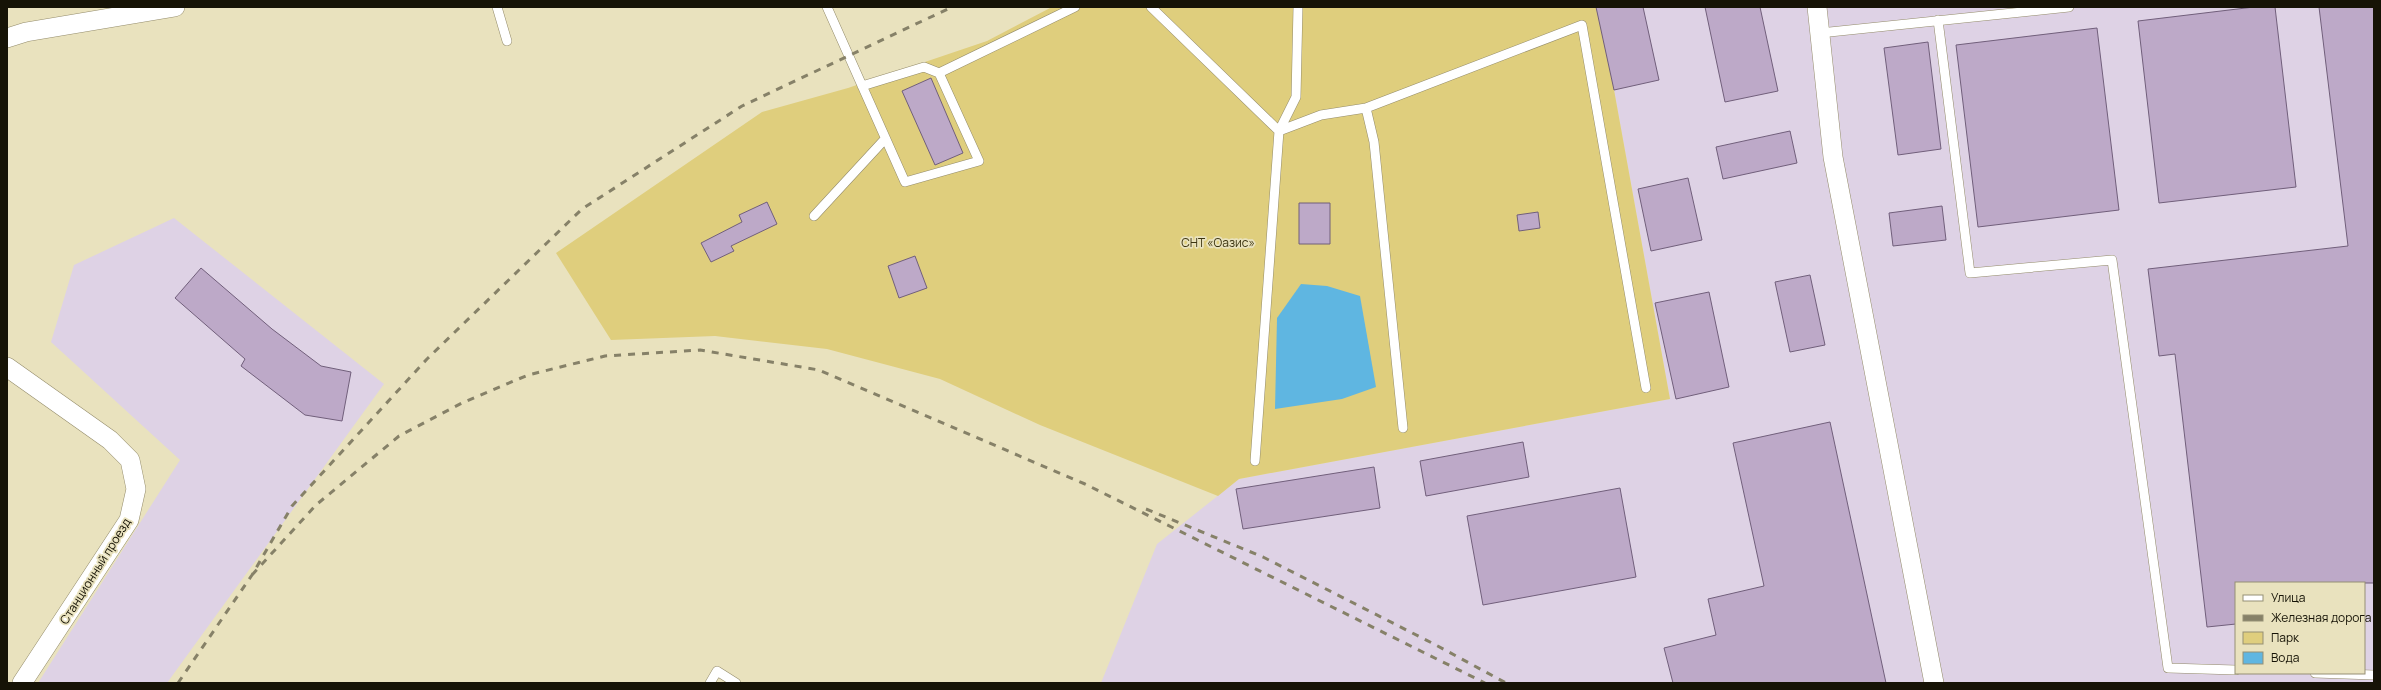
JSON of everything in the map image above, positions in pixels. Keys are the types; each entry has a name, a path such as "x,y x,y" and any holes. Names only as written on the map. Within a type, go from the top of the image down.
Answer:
{"street":[{"path":"7,38 26,32 147,9 175,7"},
{"path":"1817,7 1833,157 1934,683"},
{"name":"Станционный проезд","path":"7,367 115,446 130,460 136,489 129,520 22,683"}],"lane":[{"path":"497,7 507,41"},
{"path":"827,7 885,138 905,182 979,161 939,73 924,67 862,86"},
{"path":"939,73 1076,7"},
{"path":"1151,7 1279,130"},
{"path":"1255,461 1279,130 1296,97 1298,7"},
{"path":"1820,33 2069,7"},
{"path":"1938,20 1970,273 2112,260 2168,668 2235,670"},
{"path":"1279,130 1321,115 1366,108 1582,25 1646,388"},
{"path":"1366,108 1374,142 1403,428"},
{"path":"814,216 885,138"},
{"path":"710,683 717,671 736,683"},
{"path":"2344,674 2374,675"}],"shaded area":[{"path":"1599,7 2374,7 2374,683 1101,683 1157,544 1239,479 1670,399"},
{"path":"174,218 384,384 167,683 38,683 180,460 51,342 74,265"}],"green space":[{"name":"СНТ «Оазис»","path":"1052,7 1599,7 1670,399 1239,479 1218,496 1040,425 940,379 827,349 715,336 611,340 556,253 762,112 848,88 987,41"}],"water":[{"path":"1301,284 1327,286 1360,296 1376,387 1342,399 1275,409 1277,318"}],"building":[{"path":"1596,7 1643,7 1659,80 1614,90"},
{"path":"1705,7 1760,7 1778,91 1725,102"},
{"path":"2254,7 2275,7 2296,187 2159,203 2138,21"},
{"path":"2319,7 2374,7 2374,583 2235,582 2235,624 2207,627 2175,354 2159,356 2148,269 2348,246"},
{"path":"2097,28 2119,210 1978,227 1956,45"},
{"path":"1928,42 1941,149 1898,155 1884,48"},
{"path":"931,78 963,153 935,165 902,91"},
{"path":"1790,131 1797,163 1723,179 1716,147"},
{"path":"1688,178 1702,240 1651,251 1638,189"},
{"path":"767,202 777,224 731,246 734,251 711,262 701,243 742,222 739,215"},
{"path":"1299,203 1330,203 1330,244 1299,244"},
{"path":"1942,206 1946,240 1893,246 1889,213"},
{"path":"1538,212 1540,228 1519,231 1517,215"},
{"path":"915,256 927,288 899,298 888,266"},
{"path":"201,268 272,329 321,366 351,372 342,421 305,415 241,366 245,359 175,298"},
{"path":"1810,275 1825,345 1790,352 1775,282"},
{"path":"1709,292 1729,387 1676,399 1655,303"},
{"path":"1830,422 1886,683 1673,683 1664,648 1716,635 1708,599 1764,586 1733,443"},
{"path":"1523,442 1529,477 1426,496 1420,461"},
{"path":"1374,467 1380,508 1243,529 1236,489"},
{"path":"1620,488 1636,577 1483,605 1467,516"}],"railway":[{"path":"178,683 252,575 292,506 427,359 582,209 742,106 952,7"},
{"path":"252,575 316,505 399,436 462,403 528,375 605,356 700,350 819,370 1085,484 1485,683"},
{"path":"1146,509 1263,557 1434,644 1506,683"}]}
